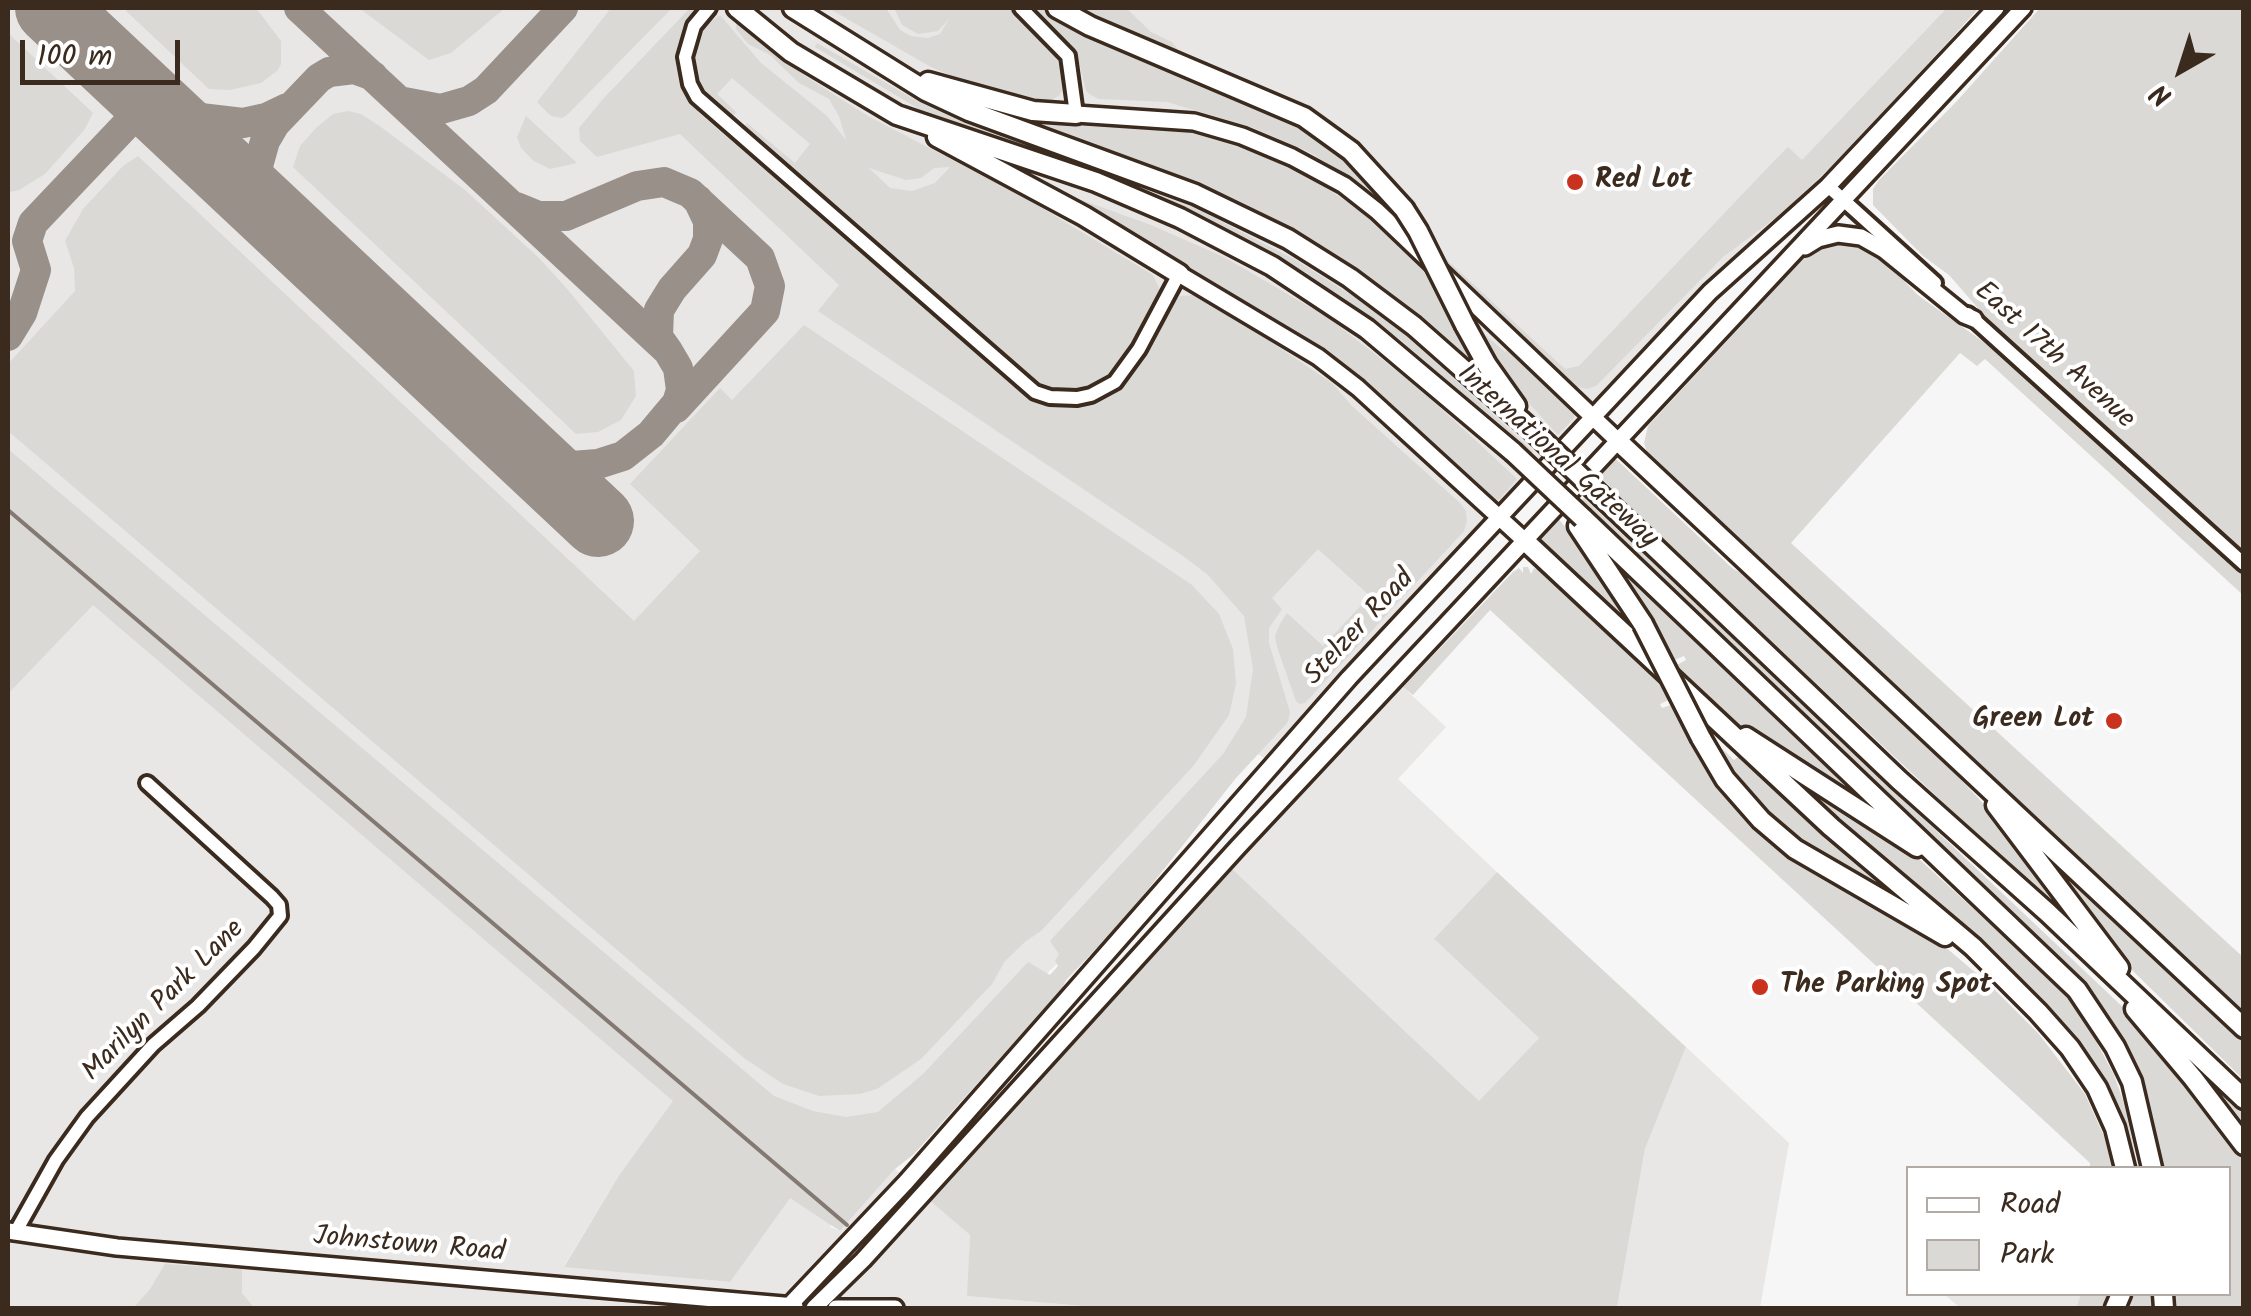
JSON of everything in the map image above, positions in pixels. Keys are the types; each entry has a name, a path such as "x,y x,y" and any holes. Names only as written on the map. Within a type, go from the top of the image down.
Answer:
{"highway":[{"name":"International Gateway","path":"737,8 791,52 897,115 1096,182 1180,218 1272,266 1368,328 1550,487 1581,522 2056,968 2096,1015 2132,1082 2152,1166"},
{"name":"International Gateway","path":"793,8 880,64 969,111 1194,194 1288,239 1350,278 1414,326 1533,431 2244,1098"},
{"path":"1057,8 1117,38 1304,117 1351,151 1418,230 1487,366 1533,431"},
{"path":"880,64 978,97 1033,111 1076,114"},
{"path":"897,115 1084,216 1179,274"},
{"path":"1618,440 2244,1028"},
{"path":"1581,522 1644,624 1724,779 1761,820 1794,849 1930,926 2010,986"},
{"path":"1525,541 1816,814 1948,925 2070,1048 2097,1088 2115,1128 2124,1166"},
{"path":"1712,714 1868,812 1963,878"},
{"path":"1955,756 2124,974 2244,1098"},
{"path":"1955,830 2042,922 2137,1011 2244,1146"}],"main road":[{"name":"Stelzer Road","path":"800,1308 1270,763 1710,292 1828,186 1996,8"},
{"path":"800,1308 863,1260 1238,847 2024,8"},
{"path":"1076,114 1194,122 1292,157 1344,186 1377,210 1618,440"},
{"path":"1793,254 1818,239 1838,234 1861,237 1974,319"},
{"path":"1179,274 1318,357 1358,388 1525,541"},
{"name":"Johnstown Road","path":"11,1232 132,1248 800,1308"},
{"path":"836,1308 895,1308"}],"street":[{"path":"1022,8 1068,56 1076,114"},
{"path":"706,11 688,40 686,57 690,84 697,97 1035,392 1077,398 1114,382 1139,349 1179,274"},
{"name":"East 17th Avenue","path":"1828,186 2244,564"},
{"name":"Marilyn Park Lane","path":"11,1232 86,1117 153,1045 240,963 280,916 279,905 272,897 147,783"}],"shaded area":[{"path":"8,8 1977,8 1852,161 1710,292 1271,763 1252,750 1092,929 1010,1010 830,1227 840,1231 895,1169 970,1235 968,1296 1106,1308 255,1308 242,1293 166,1264 133,1308 8,1308 8,694 93,604 8,588","holes":["618,1177 730,1282 564,1266"]},
{"path":"1403,687 1446,727 1398,779 1497,872 1435,940 1539,1038 1479,1102 1228,865"},
{"path":"1686,1047 1789,1143 1760,1308 1617,1308 1645,1149"},
{"path":"1946,1296 2080,1296 2076,1308 1960,1308"}],"green space":[{"path":"123,8 256,8 281,41 281,64 261,83 230,90 209,89"},
{"path":"359,8 505,8 451,53 429,60"},
{"path":"611,8 672,8 567,115 551,116 537,102"},
{"path":"690,8 695,10 680,39 678,71 700,114 1033,397 1070,405 1108,394 1129,375 1173,303 1180,296 1194,295 1231,315 1332,383 1351,405 1460,503 1467,521 1464,531 1300,704 1275,636 1287,613 1323,646 1370,596 1318,549 1272,598 1282,609 1269,628 1269,643 1290,712 1288,722 1236,778 1123,921 840,1231 790,1198 730,1282 564,1267 618,1177 673,1101 93,605 8,694 8,449 774,1096 813,1111 846,1117 878,1112 923,1074 1028,962 1050,975 1058,966 1055,961 1059,954 1050,941 1223,754 1246,717 1253,669 1244,616 1207,574 1183,556 818,311 839,285 680,134 597,157 580,141 579,128"},
{"path":"828,8 886,8 900,30 928,38 940,34 949,19 938,31 918,34 902,25 894,8 1013,8 1053,45 1065,73 1064,87 1050,101 1017,97 968,83 931,67"},
{"path":"1033,8 1044,8 1074,26 1307,130 1342,154 1383,195 1397,216 1347,175 1309,152 1251,127 1167,102 1099,99 1091,95 1086,91 1077,54"},
{"path":"1069,8 1126,8 1151,32 1172,42 1183,56"},
{"path":"1947,8 1979,8 1846,152 1782,213 1723,257 1596,386 1574,386 1447,265 1446,259 1565,369 1579,366 1788,147 1802,160"},
{"path":"2040,8 2243,8 2243,556 2011,346 1949,275 1923,256 1873,205 1873,189 1879,180"},
{"path":"720,15 761,63 827,116 846,140 829,99 799,83 770,55 748,44 736,23 805,76 868,116 1027,199 1153,275 1161,292 1159,301 1114,371 1082,390 1065,392 1036,383 743,128 747,123 795,163 810,144 732,78 717,94 736,112 733,116 729,117 705,97 694,75 695,44 702,28","holes":["950,167 935,183 912,191 890,188 869,168 906,180 921,178 934,168"]},
{"path":"8,33 93,113 85,129 45,174 10,192 8,191"},
{"path":"817,43 919,102 963,122 1197,209 1294,259 1408,337 1533,451 1529,456 1401,340 1283,261 1185,212 924,112 815,47"},
{"path":"348,111 381,127 465,190 568,290 634,371 636,396 621,420 598,432 576,434 293,167 300,146 316,128 333,114"},
{"path":"526,116 577,163 550,169 534,161 521,148 517,137"},
{"path":"1040,120 1187,131 1230,141 1299,170 1358,209 1434,280 1479,366 1393,295 1296,231 1237,200 1171,173 1039,127"},
{"path":"138,156 634,621 700,551 630,484 720,388 732,400 804,325 1192,585 1219,614 1233,649 1236,684 1229,715 1194,765 1041,931 1005,961 992,984 921,1059 877,1089 860,1094 819,1096 783,1084 744,1058 8,431 8,364 75,291 74,268 65,241 83,209 123,166"},
{"path":"1057,191 1224,257 1327,317 1419,388 1517,479 1499,500 1491,499 1359,375 1301,334"},
{"path":"1844,239 1870,246 1908,279 1905,282 1919,296 1992,348 2243,576 2243,595 1985,359 1977,366 1960,353 1791,543 2243,957 2243,1016 1649,458 1644,443 1648,426 1806,256 1824,244"},
{"path":"1474,325 1575,412 1558,435 1506,378"},
{"path":"1609,460 1617,460 1732,568 1753,580 1925,741 1980,800 2078,929 1597,474"},
{"path":"1584,498 2127,1011 2243,1157 2243,1308 2170,1308 2169,1296 2231,1296 2231,1166 2157,1166 2118,1037 2081,984 1579,503"},
{"path":"1557,517 1590,558 1634,627 1542,545 1540,535"},
{"path":"1619,565 1886,817 1751,735 1680,676 1675,666 1686,660 1684,656 1672,661 1614,566"},
{"path":"1523,567 1528,567 1531,574 1534,568 1541,571 1668,691 1671,699 1660,704 1662,708 1674,704 1716,784 1770,843 1825,880 1931,935 1989,984 2038,1033 2085,1094 2112,1166 2090,1166 1490,610 1413,695 1403,687 1513,572 1519,568 1523,573"},
{"path":"1708,735 1915,909 1850,876 1792,840 1733,780"},
{"path":"1771,764 1906,847 2061,989 2084,1018 2114,1075 2138,1166 2133,1166 2123,1128 2091,1067"},
{"path":"2025,835 2243,1036 2243,1079 2133,971"},
{"path":"1228,865 1479,1101 1539,1038 1434,939 1497,872 1686,1047 1645,1149 1617,1308 1106,1308 967,1296 970,1235 928,1199"},
{"path":"2175,1044 2243,1109 2243,1135"},
{"path":"165,1264 242,1269 242,1293 255,1308 133,1308"},
{"path":"2080,1296 2106,1296 2103,1308 2076,1308"},
{"path":"2128,1296 2152,1296 2154,1308 2125,1308"}],"waterway":[{"path":"8,510 847,1225"}],"taxiway":[{"path":"299,8 668,351 678,368 681,390 677,403 651,434 623,456 598,464 572,466 551,462 518,446"},
{"path":"404,102 441,109 469,101 486,90 563,8"},
{"path":"275,217 261,193 258,166 275,124 329,72 354,69 373,76"},
{"path":"129,81 178,110"},
{"path":"132,118 150,112 243,123 287,108"},
{"path":"8,336 22,313 36,270 27,241 33,223 126,125"},
{"path":"516,207 538,216 566,216 637,186 664,182 690,193 760,258 770,286 765,311 676,408"},
{"path":"668,351 658,337 659,310 702,255 708,239 708,221 698,200"}],"runway":[{"path":"51,8 598,521"}],"place":[{"name":"Red Lot","path":"1575,182"},
{"name":"Green Lot","path":"2114,721"},
{"name":"The Parking Spot","path":"1760,987"}]}
